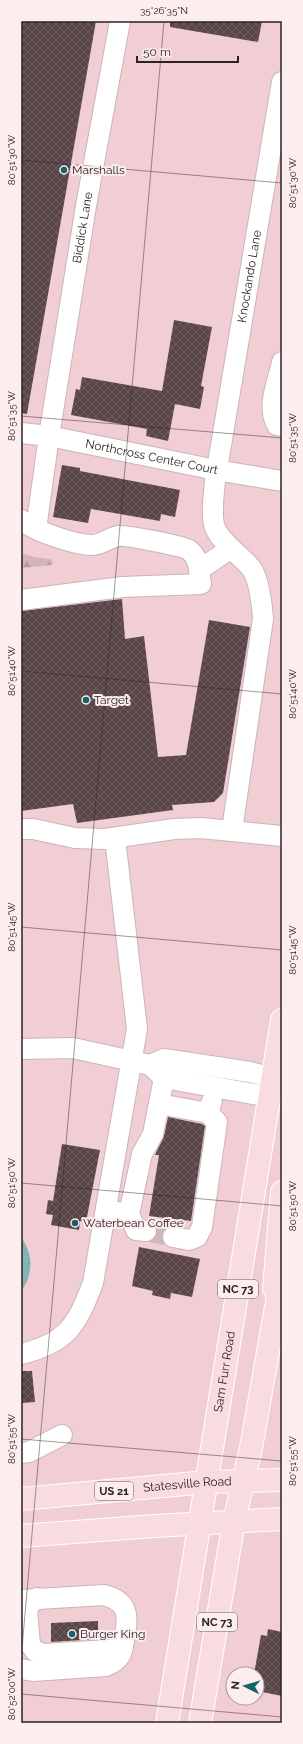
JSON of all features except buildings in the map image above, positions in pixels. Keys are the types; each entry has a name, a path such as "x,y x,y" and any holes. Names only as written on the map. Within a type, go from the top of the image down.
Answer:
{"main road":[{"name":"Sam Furr Road","path":"166,1723 275,1089 282,1020"},
{"path":"271,1330 282,1192"},
{"name":"NC 73","path":"200,1723 234,1521 251,1448 282,1273"},
{"name":"Statesville Road","path":"21,1499 207,1482 282,1480"},
{"path":"21,1536 282,1519"}],"lane":[{"name":"Biddick Lane","path":"28,524 49,436 86,206 120,21"},
{"name":"Knockando Lane","path":"232,830 263,619 262,600 252,569 230,549 215,529 213,511 216,470 282,82"},
{"path":"282,362 272,408 273,418 277,425 282,426"},
{"name":"Northcross Center Court","path":"21,433 49,436 216,470 282,481"},
{"path":"21,600 122,587 201,584 198,562 190,551 176,545 118,536 93,545 62,540 28,524"},
{"path":"199,570 230,549"},
{"path":"21,829 33,829 75,838 105,839 182,828 232,830 282,836"},
{"path":"115,838 136,1019 136,1042 149,1068 159,1104 153,1134 142,1154 130,1214 136,1230 146,1231"},
{"path":"21,1049 73,1048 216,1087 275,1089"},
{"path":"21,1354 45,1347 66,1334 81,1313 93,1282 116,1150 149,1068 164,1058 250,1072 275,1089"},
{"path":"208,1113 216,1087"},
{"path":"159,1104 208,1113 217,1122 202,1227 197,1237 189,1240 173,1237"},
{"path":"116,1150 142,1154"},
{"path":"106,1210 130,1214"},
{"path":"21,1453 28,1452 62,1435"},
{"path":"21,1669 34,1671 106,1666 115,1662 122,1654 128,1620 124,1608 115,1598 104,1595 29,1599 30,1604 27,1611 30,1644 35,1651 44,1654 109,1650 118,1647 124,1639"}],"shaded area":[{"path":"21,21 282,21 282,1723 21,1723"}],"green space":[{"path":"21,553 34,557 51,559 53,563 52,565 21,568"}],"water":[{"path":"21,1237 30,1257 30,1271 21,1291"}],"tunnel":[{"path":"146,1231 173,1237"}],"place":[{"name":"Marshalls","path":"64,170"},
{"name":"Target","path":"86,700"},
{"name":"Waterbean Coffee","path":"75,1223"},
{"name":"Burger King","path":"72,1634"}]}
